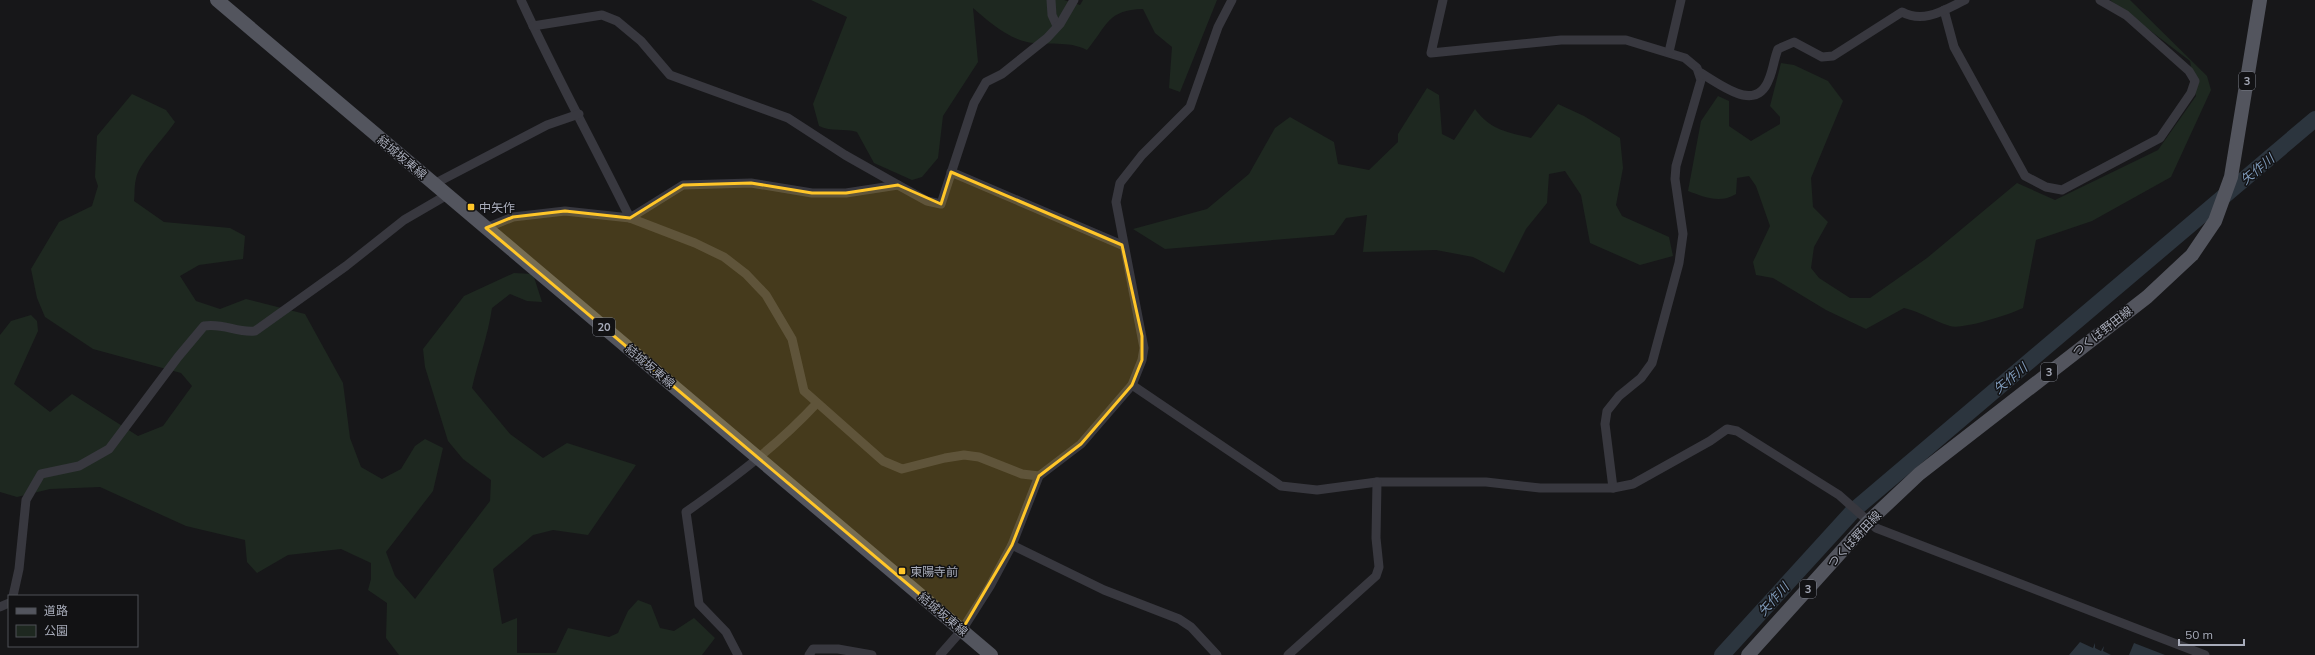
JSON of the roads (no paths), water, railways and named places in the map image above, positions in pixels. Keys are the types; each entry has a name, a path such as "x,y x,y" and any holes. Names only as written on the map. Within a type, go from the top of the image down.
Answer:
{"main road":[{"name":"結城坂東線","path":"217,0 758,460 991,655"},
{"name":"つくば野田線","path":"1748,655 1865,519 1949,449 2147,296 2192,255 2218,219 2235,162 2260,0"}],"street":[{"path":"521,0 567,96 579,114 630,218"},
{"path":"1050,0 1052,15 1057,26"},
{"path":"533,26 602,15 617,21 641,41 670,75 788,118 845,155 898,185 926,200 941,204 974,103 986,82 1002,74 1047,38 1060,24 1074,0"},
{"path":"940,655 962,630 990,586 1012,545 1039,476 1082,444 1132,385 1142,360 1144,348 1130,271 1122,245 1116,202 1120,183 1142,155 1190,107 1218,26 1232,0"},
{"path":"1443,0 1431,53 1561,40 1626,40 1685,58 1699,72 1740,96 1751,97 1764,88 1769,79 1778,50 1794,42 1822,58 1833,56 1902,12 1912,17 1930,17 1965,0"},
{"path":"1669,52 1681,0"},
{"path":"1944,10 1954,47 2025,176 2046,187 2062,190 2160,138 2191,93 2195,81 2189,71 2126,15 2100,0"},
{"path":"1613,488 1605,424 1607,411 1619,396 1641,378 1652,363 1673,289 1682,234 1675,179 1676,166 1701,80 1699,72"},
{"path":"434,184 547,125 579,114"},
{"path":"951,172 1122,245"},
{"path":"630,218 683,185 751,183 812,193 846,193 898,185"},
{"path":"13,595 19,569 26,500 41,474 79,466 108,449 178,357 204,326 217,324 246,332 255,331 317,288 404,220 448,195"},
{"path":"486,228 513,217 565,211 630,218 695,243 724,257 746,274 766,295 792,338 804,392 883,461 902,469 964,455 979,457 1022,474 1039,476"},
{"path":"1132,385 1281,486 1317,490 1377,482 1486,482 1540,488 1613,488 1633,484 1710,441 1727,429 1737,431 1826,486 1846,501 1876,528 2206,655"},
{"path":"738,655 726,632 699,604 686,512 758,460 787,435 817,403"},
{"path":"1288,655 1376,576 1379,567 1376,538 1377,482"},
{"path":"1012,545 1104,590 1179,619 1191,627 1217,655"},
{"path":"809,655 813,649 838,648 872,655"}],"waterway":[{"name":"矢作川","path":"1722,655 1854,510 2315,119"}],"place":[{"name":"中矢作","path":"471,207"},
{"name":"東陽寺前","path":"902,571"}]}
